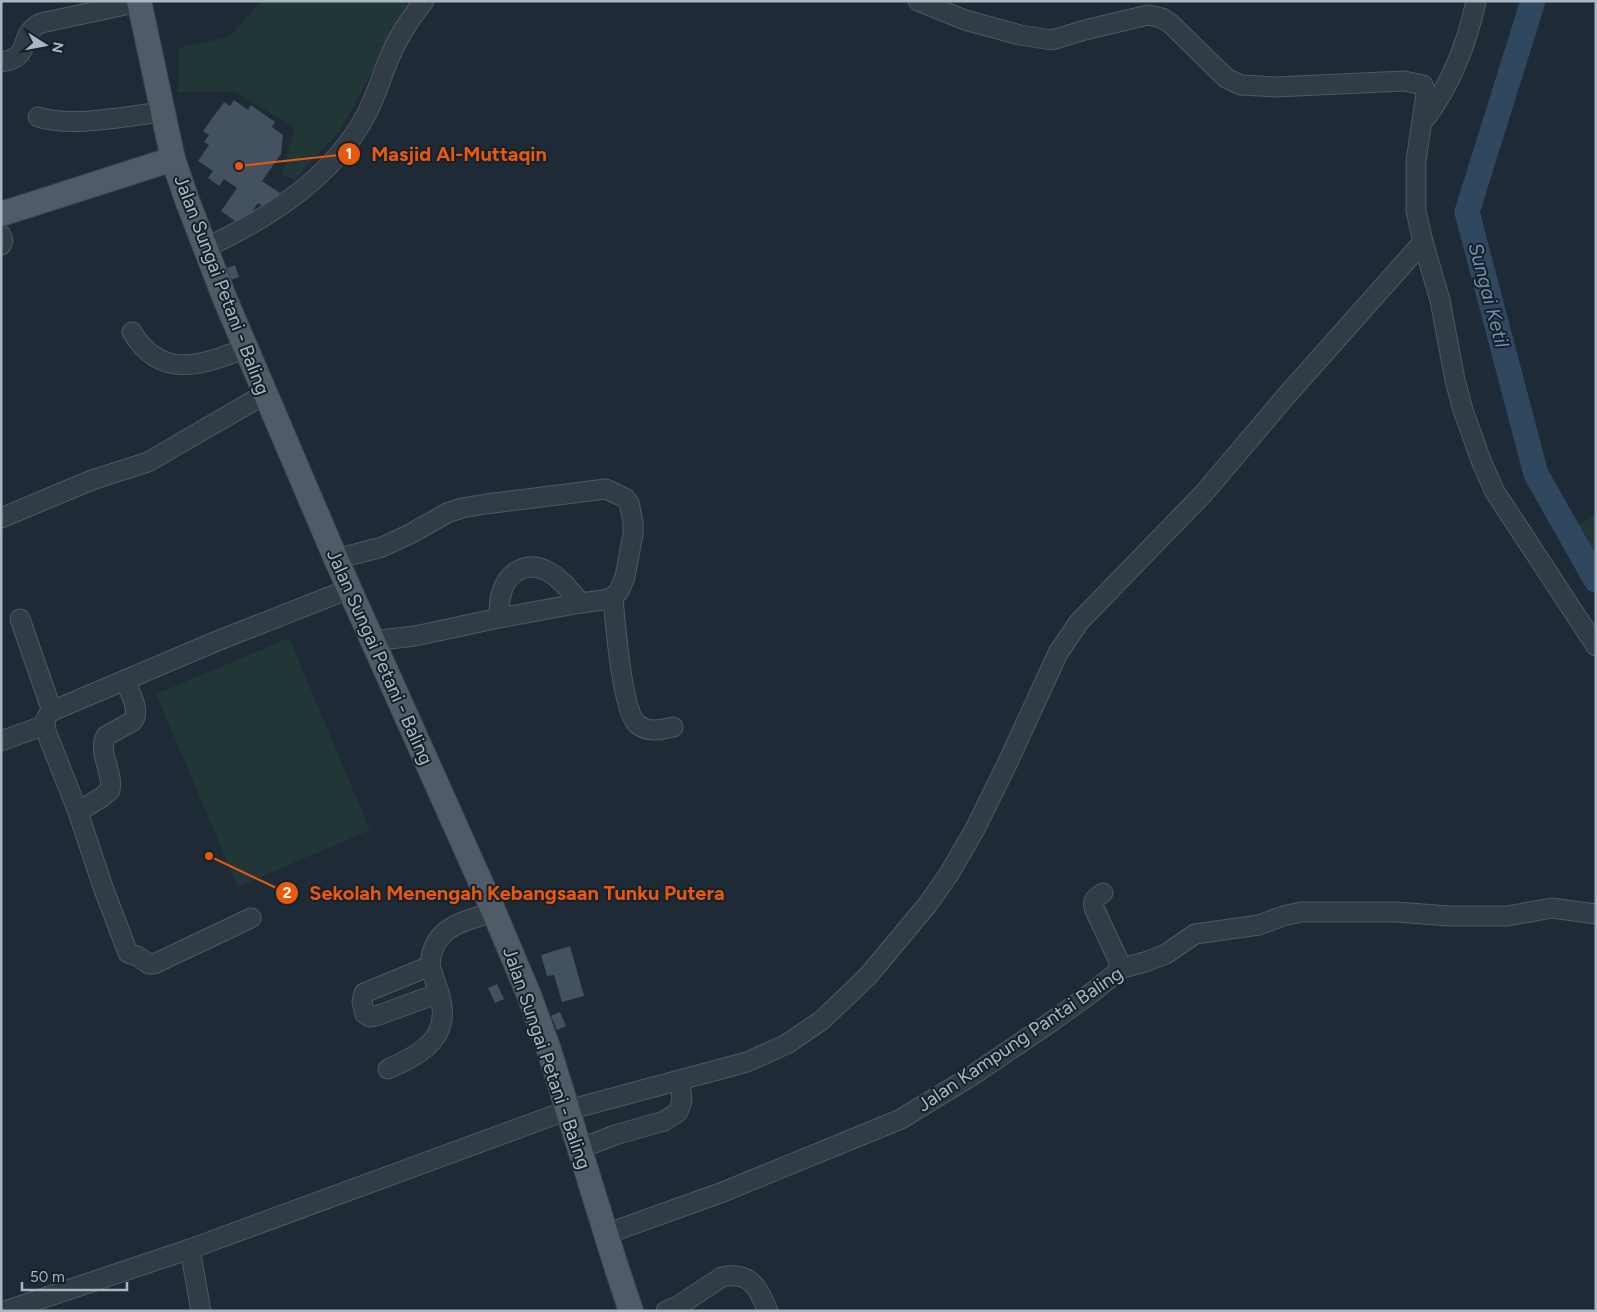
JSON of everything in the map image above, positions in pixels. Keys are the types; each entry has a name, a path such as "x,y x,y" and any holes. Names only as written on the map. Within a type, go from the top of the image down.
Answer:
{"main road":[{"name":"Jalan Sungai Petani - Baling","path":"139,1 173,159 205,248 265,394 349,589 494,912 529,995 632,1311"},
{"path":"1,214 173,159"}],"street":[{"path":"1,62 12,61 19,56 30,30 41,23 139,1"},
{"path":"205,248 268,215 328,168 338,157 366,116 400,36 424,1"},
{"path":"918,1 965,20 1011,33 1052,40 1129,18 1148,15 1162,18 1171,24 1226,78 1241,85 1274,87 1404,81 1421,83 1426,90 1416,162 1416,211 1423,242 1439,294 1455,380 1463,410 1482,463 1495,492 1596,646"},
{"path":"1423,122 1445,90 1452,75 1463,46 1476,1"},
{"path":"38,117 69,123 163,112"},
{"path":"1,235 3,241 1,245"},
{"path":"12,1309 190,1249 568,1110 747,1062 787,1044 822,1020 868,976 928,904 949,874 975,829 1068,635 1090,608 1204,493 1293,388 1423,242"},
{"path":"132,332 141,347 150,356 177,364 200,364 246,348"},
{"path":"1,518 92,480 148,462 265,394"},
{"path":"336,559 382,547 447,513 462,508 606,489 625,498 629,503 633,522 633,534 625,577 619,591 612,597 415,636 372,640"},
{"path":"499,618 502,588 513,573 530,566 548,572 568,588 581,603"},
{"path":"1,741 124,680 349,589"},
{"path":"612,597 617,650 630,713 636,723 644,729 660,731 673,727"},
{"path":"20,619 48,718 78,812 128,954 140,957 149,964 154,964 250,918"},
{"path":"78,812 110,790 111,778 103,747 106,736 136,718 136,707 124,680"},
{"path":"1104,893 1093,902 1094,908 1122,968"},
{"name":"Jalan Kampung Pantai Baling","path":"606,1234 723,1192 901,1119 973,1075 1051,1022 1122,968 1166,954 1195,934 1259,925 1283,916 1302,912 1396,912 1449,916 1506,916 1552,908 1596,914"},
{"path":"388,1069 423,1051 434,1041 438,1033 442,1002 430,966 432,949 440,936 463,922 494,912"},
{"path":"430,966 364,993 362,1008 365,1014 370,1017 376,1016 439,993"},
{"path":"579,1149 615,1135 664,1120 678,1112 682,1101 680,1081"},
{"path":"190,1249 200,1311"},
{"path":"666,1311 678,1306 722,1277 727,1276 742,1277 753,1282 768,1311"}],"green space":[{"path":"261,1 413,1 341,129 295,180 282,175 295,128 235,92 178,92 178,48 229,37"},
{"path":"1596,513 1596,555 1578,525"},
{"path":"289,638 370,830 238,887 156,694"}],"building":[{"path":"234,100 248,110 251,105 275,122 272,127 283,135 281,154 262,181 280,193 268,210 258,203 242,226 221,211 237,188 224,179 219,186 208,178 213,171 198,161 209,145 204,142 209,135 203,131 224,102 230,106"},
{"path":"235,265 239,277 230,280 225,269"},
{"path":"570,946 584,996 562,1002 554,975 547,976 541,955"},
{"path":"497,984 504,999 495,1003 488,988"},
{"path":"560,1012 566,1026 557,1030 551,1016"}],"waterway":[{"name":"Sungai Ketil","path":"1533,1 1467,212 1536,474 1596,580"}],"place":[{"name":"Masjid Al-Muttaqin","path":"239,166"},
{"name":"Sekolah Menengah Kebangsaan Tunku Putera","path":"209,856"}]}
